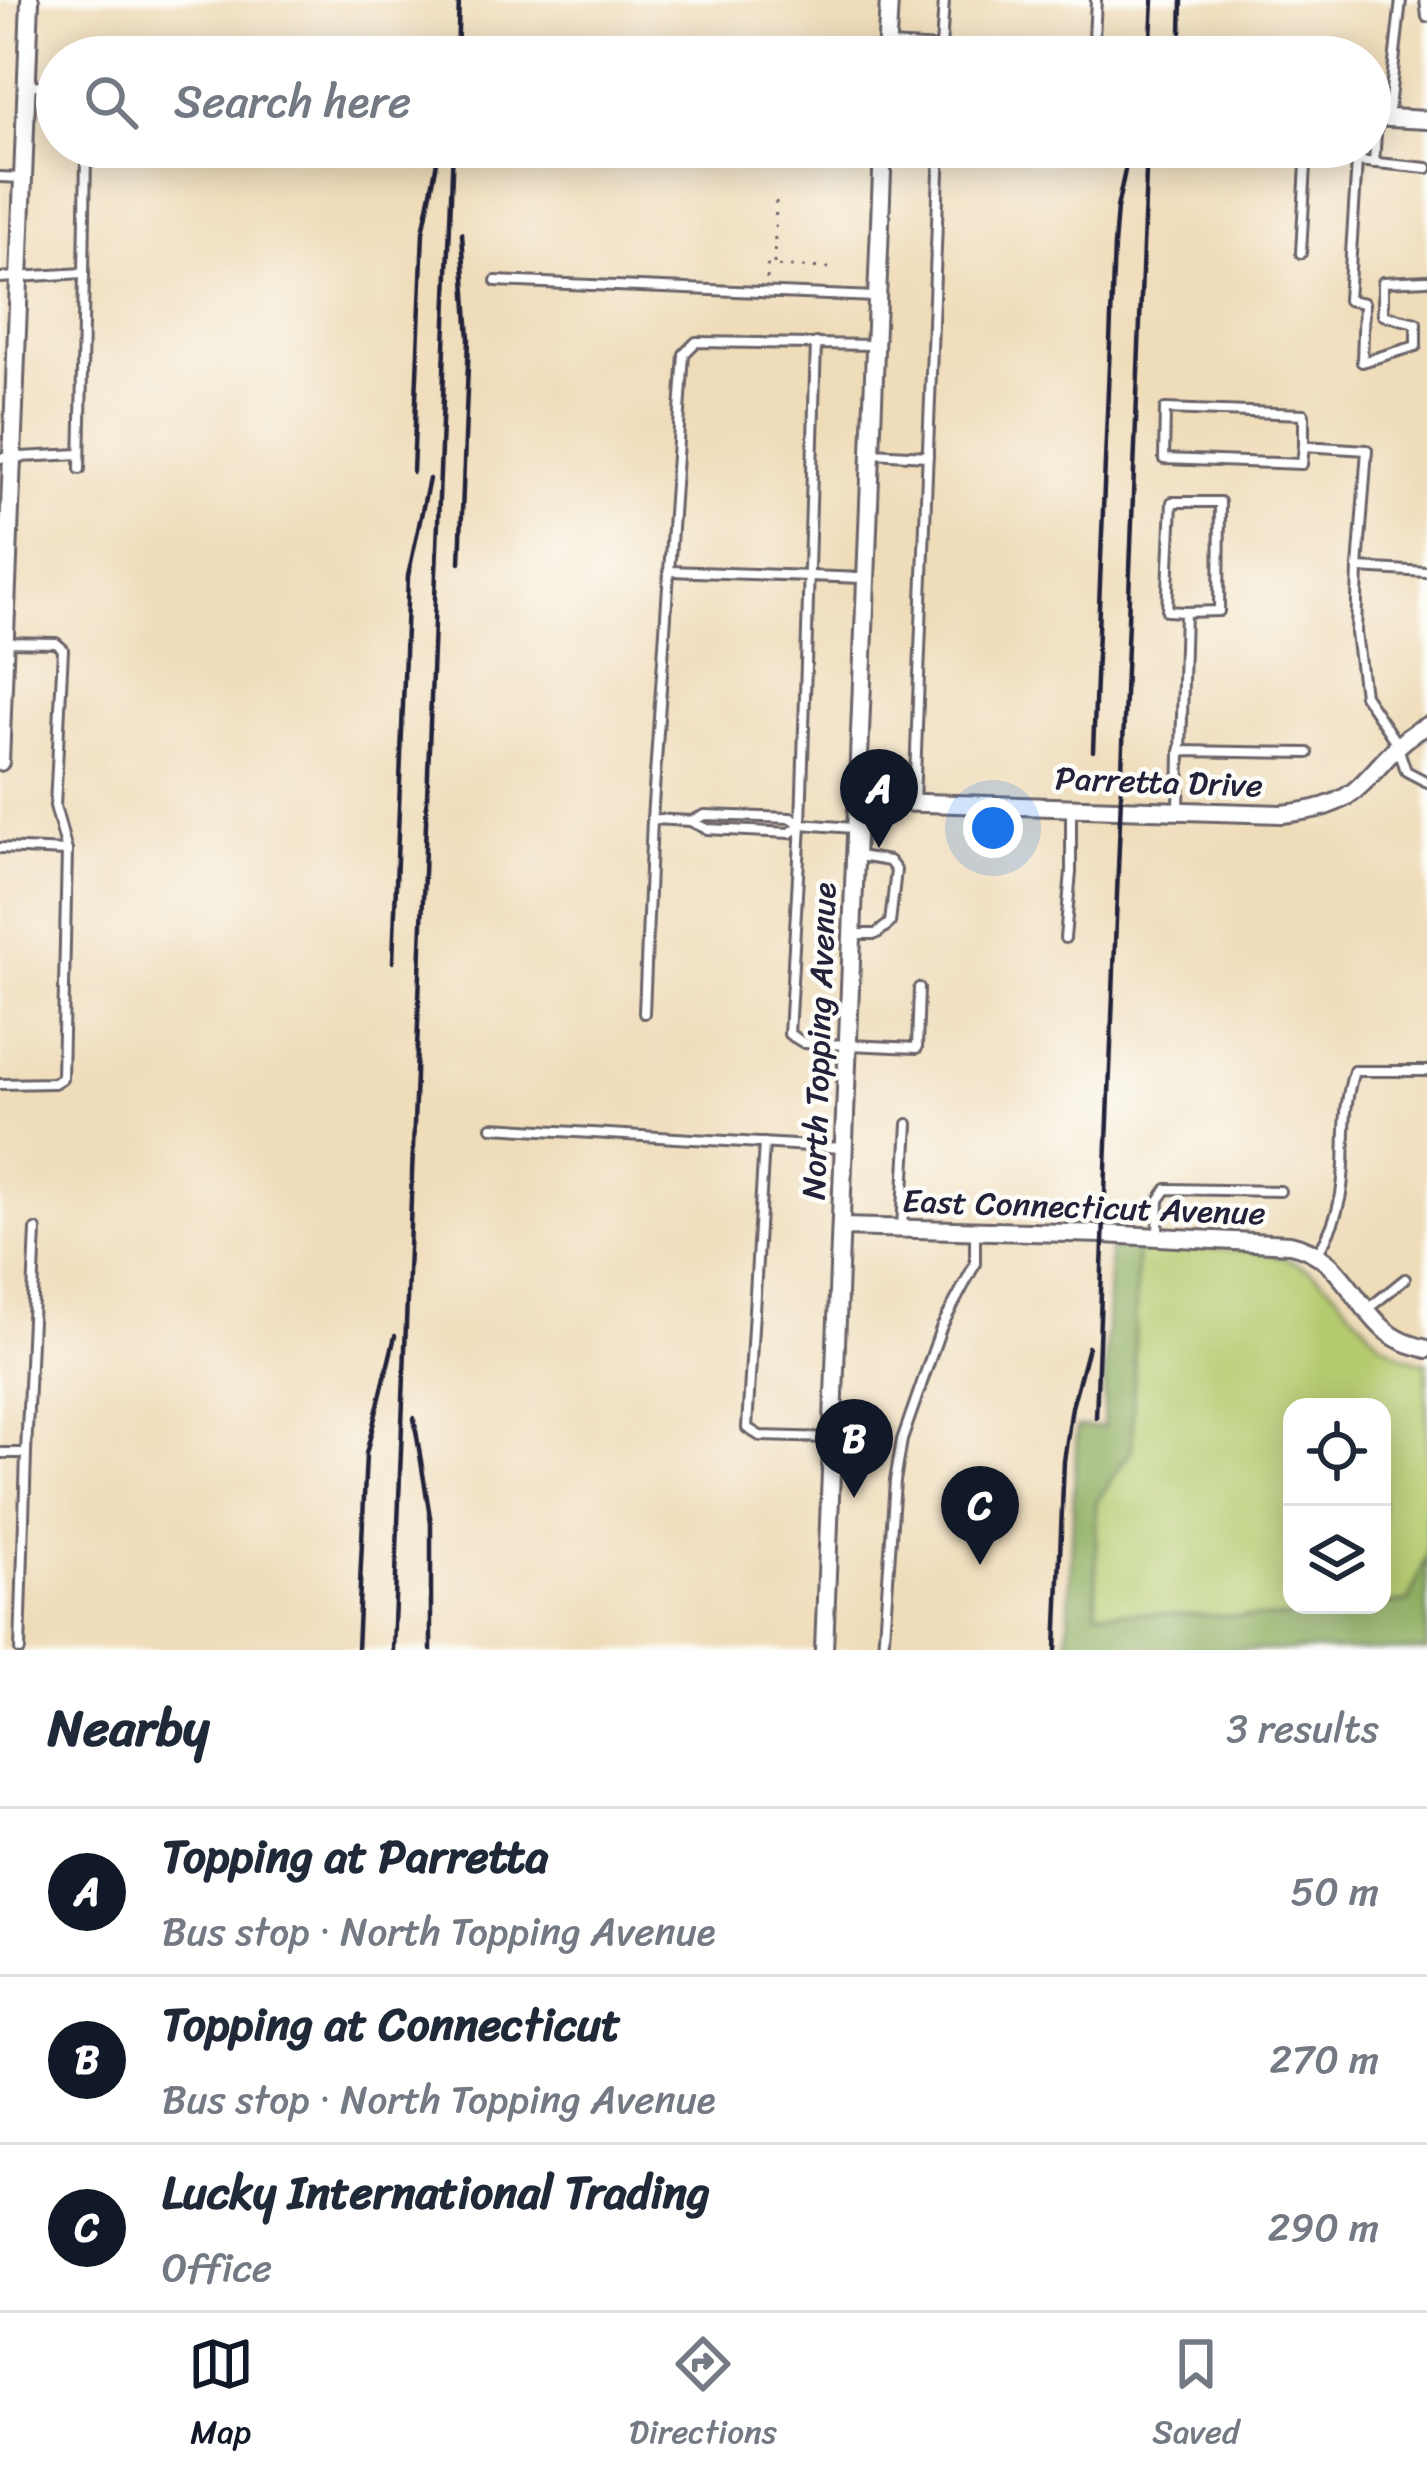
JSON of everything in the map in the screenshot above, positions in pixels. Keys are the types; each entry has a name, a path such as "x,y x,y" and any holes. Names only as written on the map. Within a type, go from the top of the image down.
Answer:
{"street":[{"path":"0,761 10,278 23,178 30,0"},
{"path":"888,36 889,0"},
{"path":"1391,119 1427,120"},
{"name":"North Topping Avenue","path":"824,1650 882,168"},
{"name":"Parretta Drive","path":"857,801 1179,812 1316,810 1360,787 1397,744 1427,726"},
{"name":"East Connecticut Avenue","path":"841,1227 1157,1236 1290,1244 1317,1254"},
{"path":"1317,1254 1332,1264 1384,1330 1427,1349"}],"lane":[{"path":"942,36 944,0"},
{"path":"1094,36 1096,0"},
{"path":"1391,51 1401,0"},
{"path":"1425,0 1427,17"},
{"path":"27,85 36,85"},
{"path":"1391,165 1427,168"},
{"path":"80,469 86,168"},
{"path":"914,803 939,168"},
{"path":"1301,253 1306,168"},
{"path":"1357,168 1348,300 1364,303 1362,362 1416,346 1416,323 1383,315 1383,282 1427,280"},
{"path":"0,177 23,178"},
{"path":"10,278 84,274"},
{"path":"496,281 877,297"},
{"path":"644,1013 683,354 696,342 875,346"},
{"path":"816,343 801,824 789,1034 804,1043 917,1048 919,988"},
{"path":"1165,409 1304,414 1304,446 1302,464 1164,459 1165,409"},
{"path":"1304,446 1366,451 1356,633 1364,695 1397,744 1406,771 1427,782"},
{"path":"871,453 928,456"},
{"path":"6,458 80,454"},
{"path":"1172,502 1220,502 1219,611 1185,612 1167,611 1172,502"},
{"path":"1358,568 1427,572"},
{"path":"669,572 866,578"},
{"path":"1179,812 1185,612"},
{"path":"0,1084 54,1083 62,1078 67,851 55,806 63,649 56,643 5,642"},
{"path":"1180,751 1308,753"},
{"path":"1065,938 1071,809"},
{"path":"652,819 691,821 705,815 791,818 801,824 856,828"},
{"path":"691,821 707,830 790,833 801,824"},
{"path":"0,848 67,851"},
{"path":"853,934 875,934 890,923 896,870 889,861 855,855"},
{"path":"1317,1254 1333,1229 1343,1197 1354,1071 1427,1071"},
{"path":"902,1228 908,1124"},
{"path":"493,1126 844,1148"},
{"path":"764,1143 747,1428 760,1436 832,1438"},
{"path":"1157,1236 1159,1200 1167,1190 1280,1191"},
{"path":"20,1650 36,1230"},
{"path":"883,1650 902,1440 941,1328 975,1264 975,1230"},
{"path":"1368,1309 1405,1279"},
{"path":"0,1453 26,1453"}],"path":[{"path":"774,266 776,201"},
{"path":"766,292 767,266 830,268"}],"green space":[{"path":"1110,1249 1137,1249 1132,1449 1096,1503 1096,1611 1279,1618 1391,1614 1391,1604 1409,1602 1427,1555 1427,1650 1067,1650 1077,1427 1103,1427"},
{"path":"1137,1249 1244,1250 1285,1259 1321,1278 1389,1347 1427,1363 1427,1555 1409,1602 1391,1604 1391,1398 1283,1398 1283,1614 1312,1614 1279,1618 1096,1612 1096,1503 1132,1448"}],"railway":[{"path":"458,36 459,0"},
{"path":"1151,36 1153,0"},
{"path":"1181,32 1182,0"},
{"path":"413,472 423,232 436,168"},
{"path":"393,1650 452,168"},
{"path":"1093,751 1114,246 1126,168"},
{"path":"1096,1418 1146,168"},
{"path":"460,563 469,339 462,233"},
{"path":"393,962 408,576 429,479"},
{"path":"357,1650 366,1454 395,1336"},
{"path":"1056,1650 1064,1461 1088,1347"},
{"path":"414,1418 431,1523 431,1650"}],"place":[{"name":"Topping at Parretta","path":"879,848"},
{"name":"Topping at Connecticut","path":"854,1498"},
{"name":"Lucky International Trading","path":"980,1565"}]}
